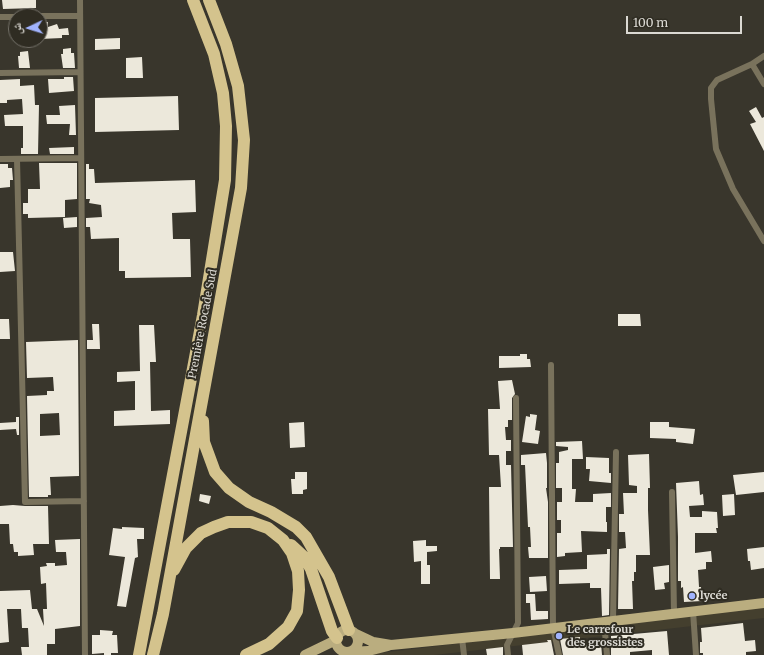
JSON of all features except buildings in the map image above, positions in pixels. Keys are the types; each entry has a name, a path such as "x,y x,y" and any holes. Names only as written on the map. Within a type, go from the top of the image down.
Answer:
{"highway":[{"name":"Première Rocade Sud","path":"139,653 203,315 225,180 226,126 223,93 214,54 193,0"},
{"name":"Première Rocade Sud","path":"153,653 163,614 203,390 242,188 244,140 238,86 226,44 209,0"},
{"path":"203,390 204,442 215,472 229,488 249,502 271,512 296,527 306,537 329,577 352,632"},
{"path":"163,614 174,569 186,548 201,533 214,527 228,522 251,522 268,528 294,547 304,557 311,569 336,639"},
{"path":"246,655 269,644 288,627 297,611 300,590 298,571 292,553 283,540"}],"main road":[{"path":"304,655 336,639 341,632 352,632 373,642 392,645 513,633 553,627 764,603"},
{"path":"336,639 339,649 348,652 356,648 358,645 358,641 352,632"},
{"path":"334,655 348,652 377,652 392,645"}],"street":[{"path":"80,0 80,158 85,655"},
{"path":"48,16 80,16"},
{"path":"764,56 752,64 717,80 711,88 716,149 733,189 764,241"},
{"path":"752,64 764,84"},
{"path":"0,73 80,72"},
{"path":"0,159 80,158"},
{"path":"17,159 25,502 84,501"},
{"path":"551,365 553,627 559,655"},
{"path":"508,655 507,645 518,623 516,398"},
{"path":"608,655 616,452"},
{"path":"672,492 674,613"},
{"path":"693,611 696,655"},
{"path":"462,638 464,655"}],"shaded area":[{"name":"Le carrefour des grossistes","path":"764,607 764,618 434,655 363,655"}],"place":[{"name":"lycée","path":"692,596"},
{"name":"Le carrefour des grossistes","path":"559,636"}]}
